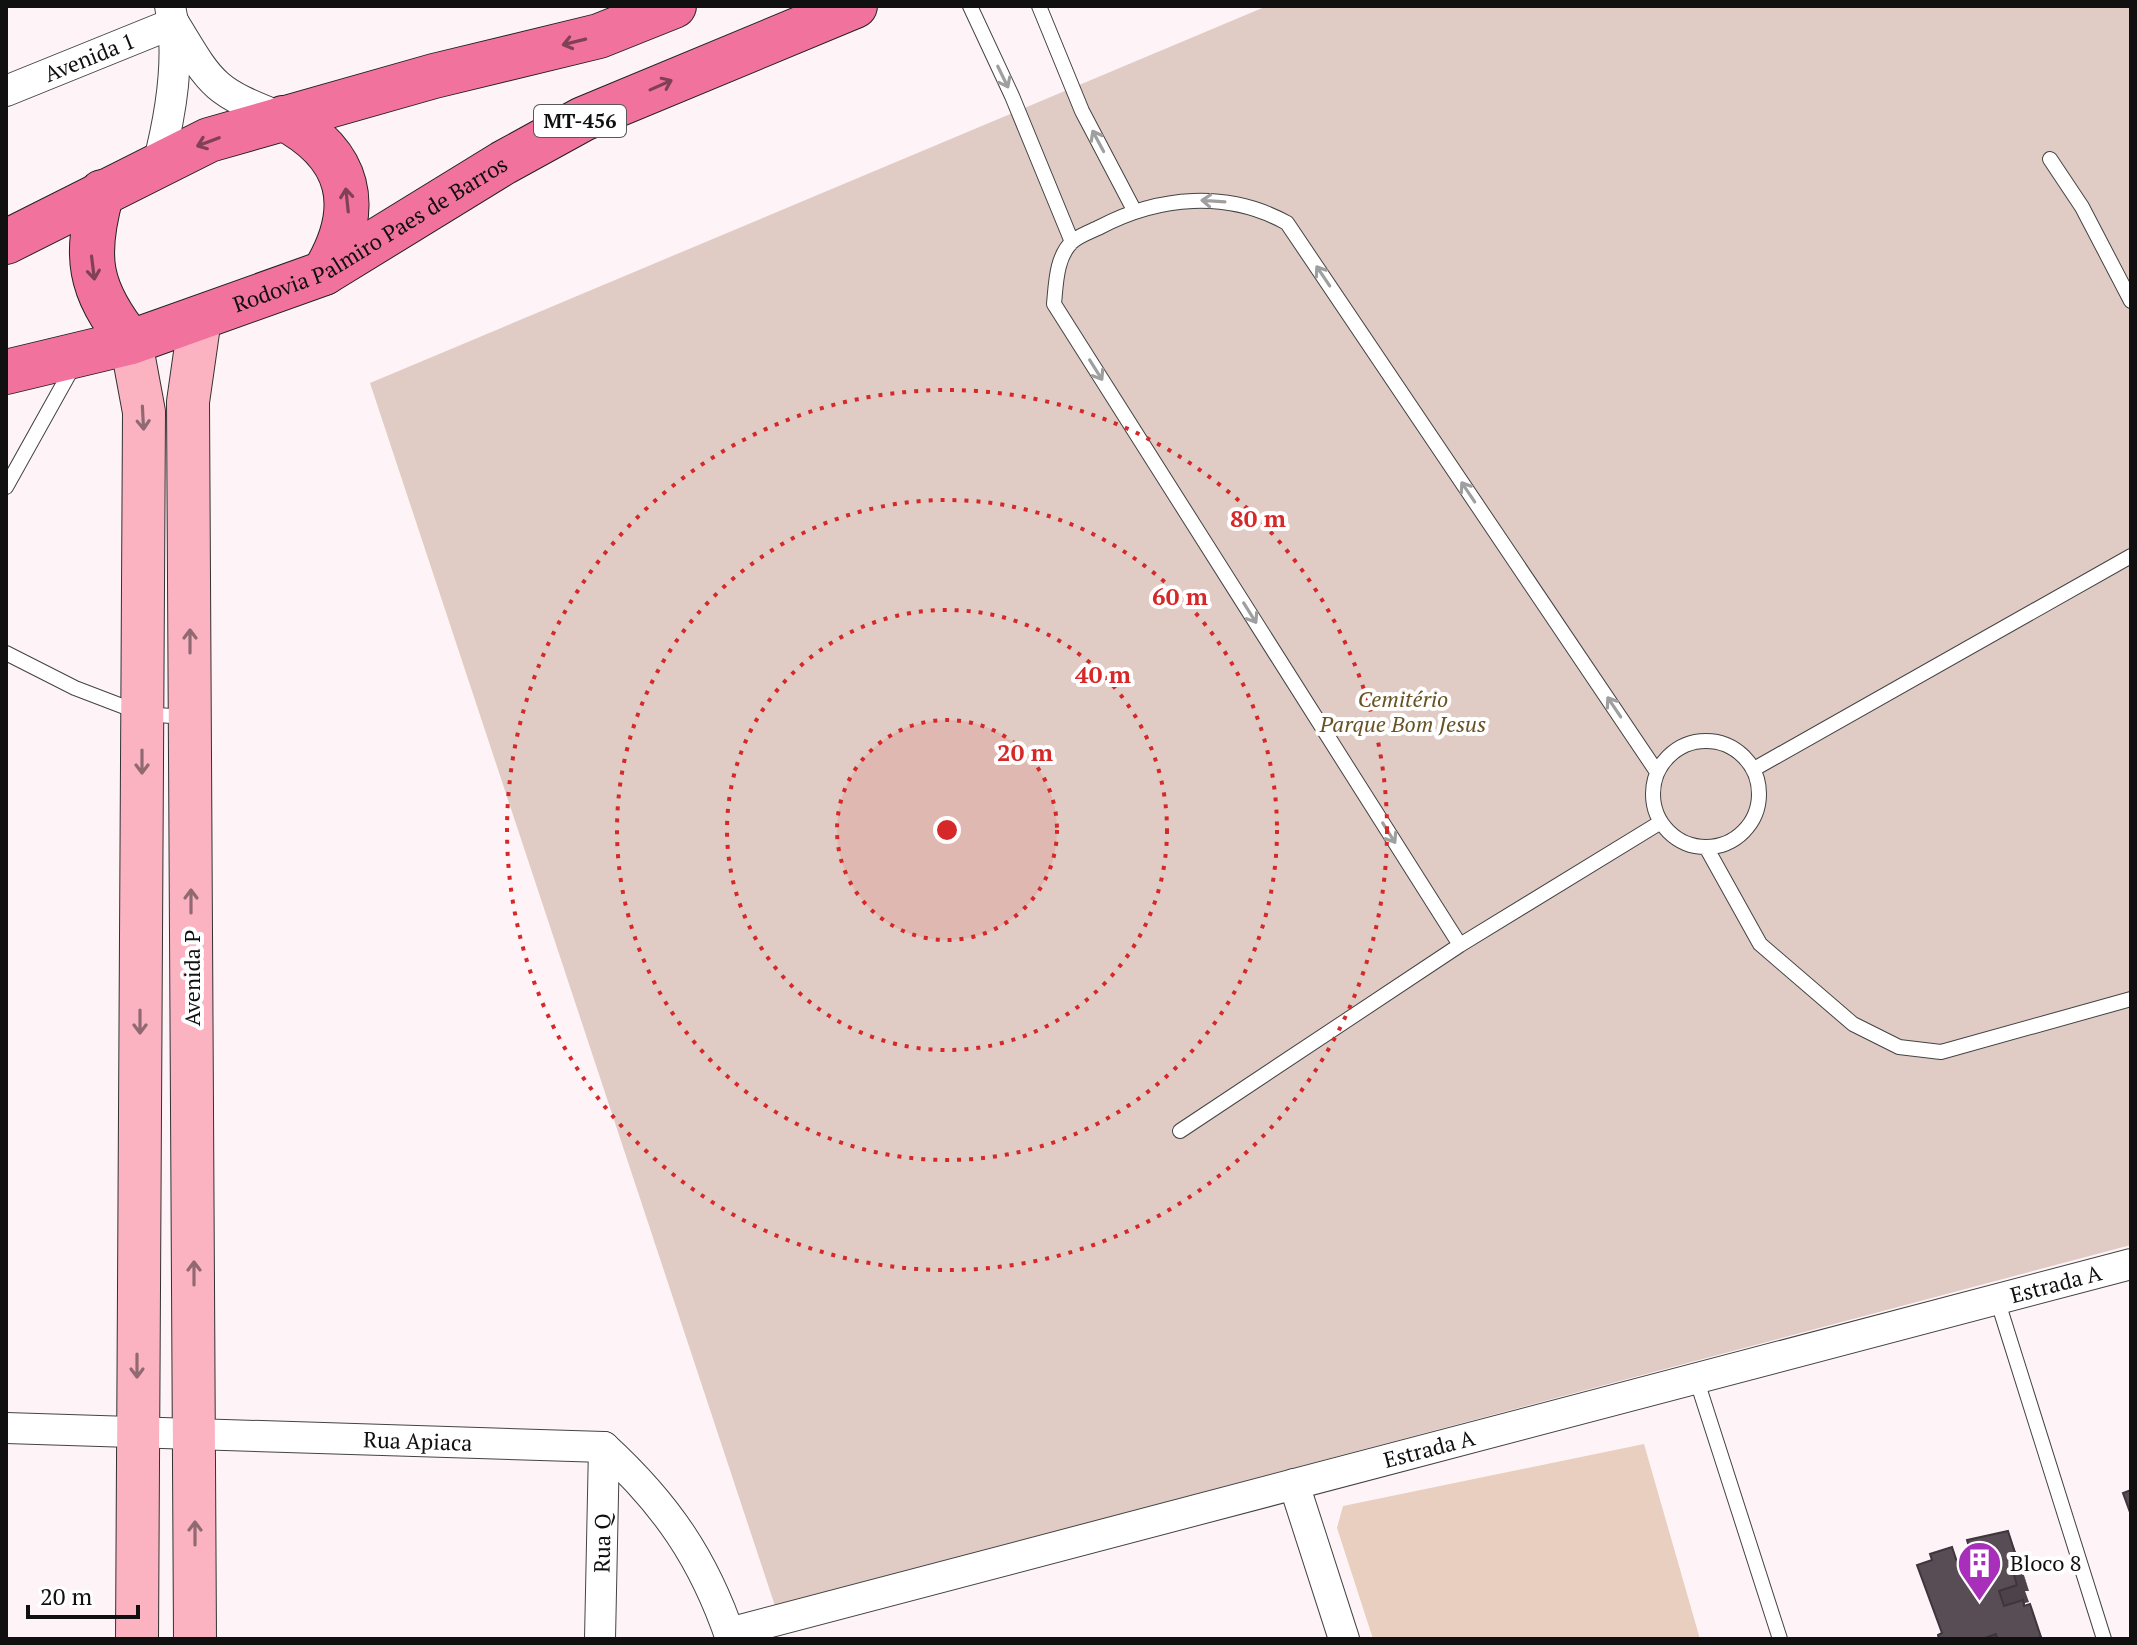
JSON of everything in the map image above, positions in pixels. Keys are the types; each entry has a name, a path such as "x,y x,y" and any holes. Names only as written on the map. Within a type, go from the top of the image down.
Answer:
{"main road":[{"path":"6,242 209,140 599,36 674,6"},
{"name":"Rodovia Palmiro Paes de Barros","path":"6,372 131,342 324,273 503,163 583,119 855,6"},
{"path":"283,118 311,133 332,156 345,184 348,216 341,246 324,273"},
{"path":"102,192 91,232 91,273 105,310 131,342"}],"street":[{"path":"172,14 212,83 229,97 283,118"},
{"path":"158,164 171,105 172,14"},
{"name":"Avenida 1","path":"6,91 172,14"},
{"name":"Avenida P","path":"195,1639 188,402 200,318"},
{"path":"131,342 144,412 137,1639"},
{"name":"Estrada A","path":"730,1636 1695,1377 2131,1264"},
{"name":"Rua Apiaca","path":"6,1428 604,1447"},
{"path":"604,1447 644,1484 698,1557 730,1636"},
{"name":"Rua Q","path":"600,1639 604,1447"},
{"path":"1294,1484 1344,1639"}],"lane":[{"path":"970,6 1012,96 1072,242"},
{"path":"1039,6 1082,111 1134,210"},
{"path":"2050,159 2082,207 2131,301"},
{"path":"1460,945 1054,304 1057,269 1072,242 1134,210 1210,199 1259,207 1287,223 1657,772"},
{"path":"6,487 80,354"},
{"path":"1754,769 2131,556"},
{"path":"6,653 75,688 143,714 190,717"},
{"path":"1713,740 1743,755 1754,769 1759,787 1758,805 1751,822 1740,836 1706,847 1688,845 1673,836 1661,822 1654,806 1657,772 1680,747 1713,740"},
{"path":"1180,1131 1460,945 1661,822"},
{"path":"1706,847 1760,944 1853,1024 1899,1047 1941,1052 2131,999"},
{"path":"1997,1299 2104,1639"},
{"path":"1695,1377 1780,1639"}],"shaded area":[{"path":"1644,1444 1700,1639 1373,1639 1337,1528 1343,1506"}],"green space":[{"name":"Cemitério Parque Bom Jesus","path":"1267,6 2131,6 2131,1245 775,1606 370,383"}],"building":[{"path":"2131,1490 2131,1515 2123,1493"},
{"path":"2008,1531 2016,1556 2013,1557 2016,1568 2012,1569 2017,1585 1999,1591 2004,1606 2023,1600 2024,1606 2030,1604 2041,1637 1997,1639 1996,1634 1982,1639 1939,1639 1938,1635 1942,1633 1917,1565 1932,1560 1930,1554 1952,1547 1958,1565 1973,1560 1967,1540"}],"place":[{"name":"Bloco 8","path":"1979,1602"}]}
